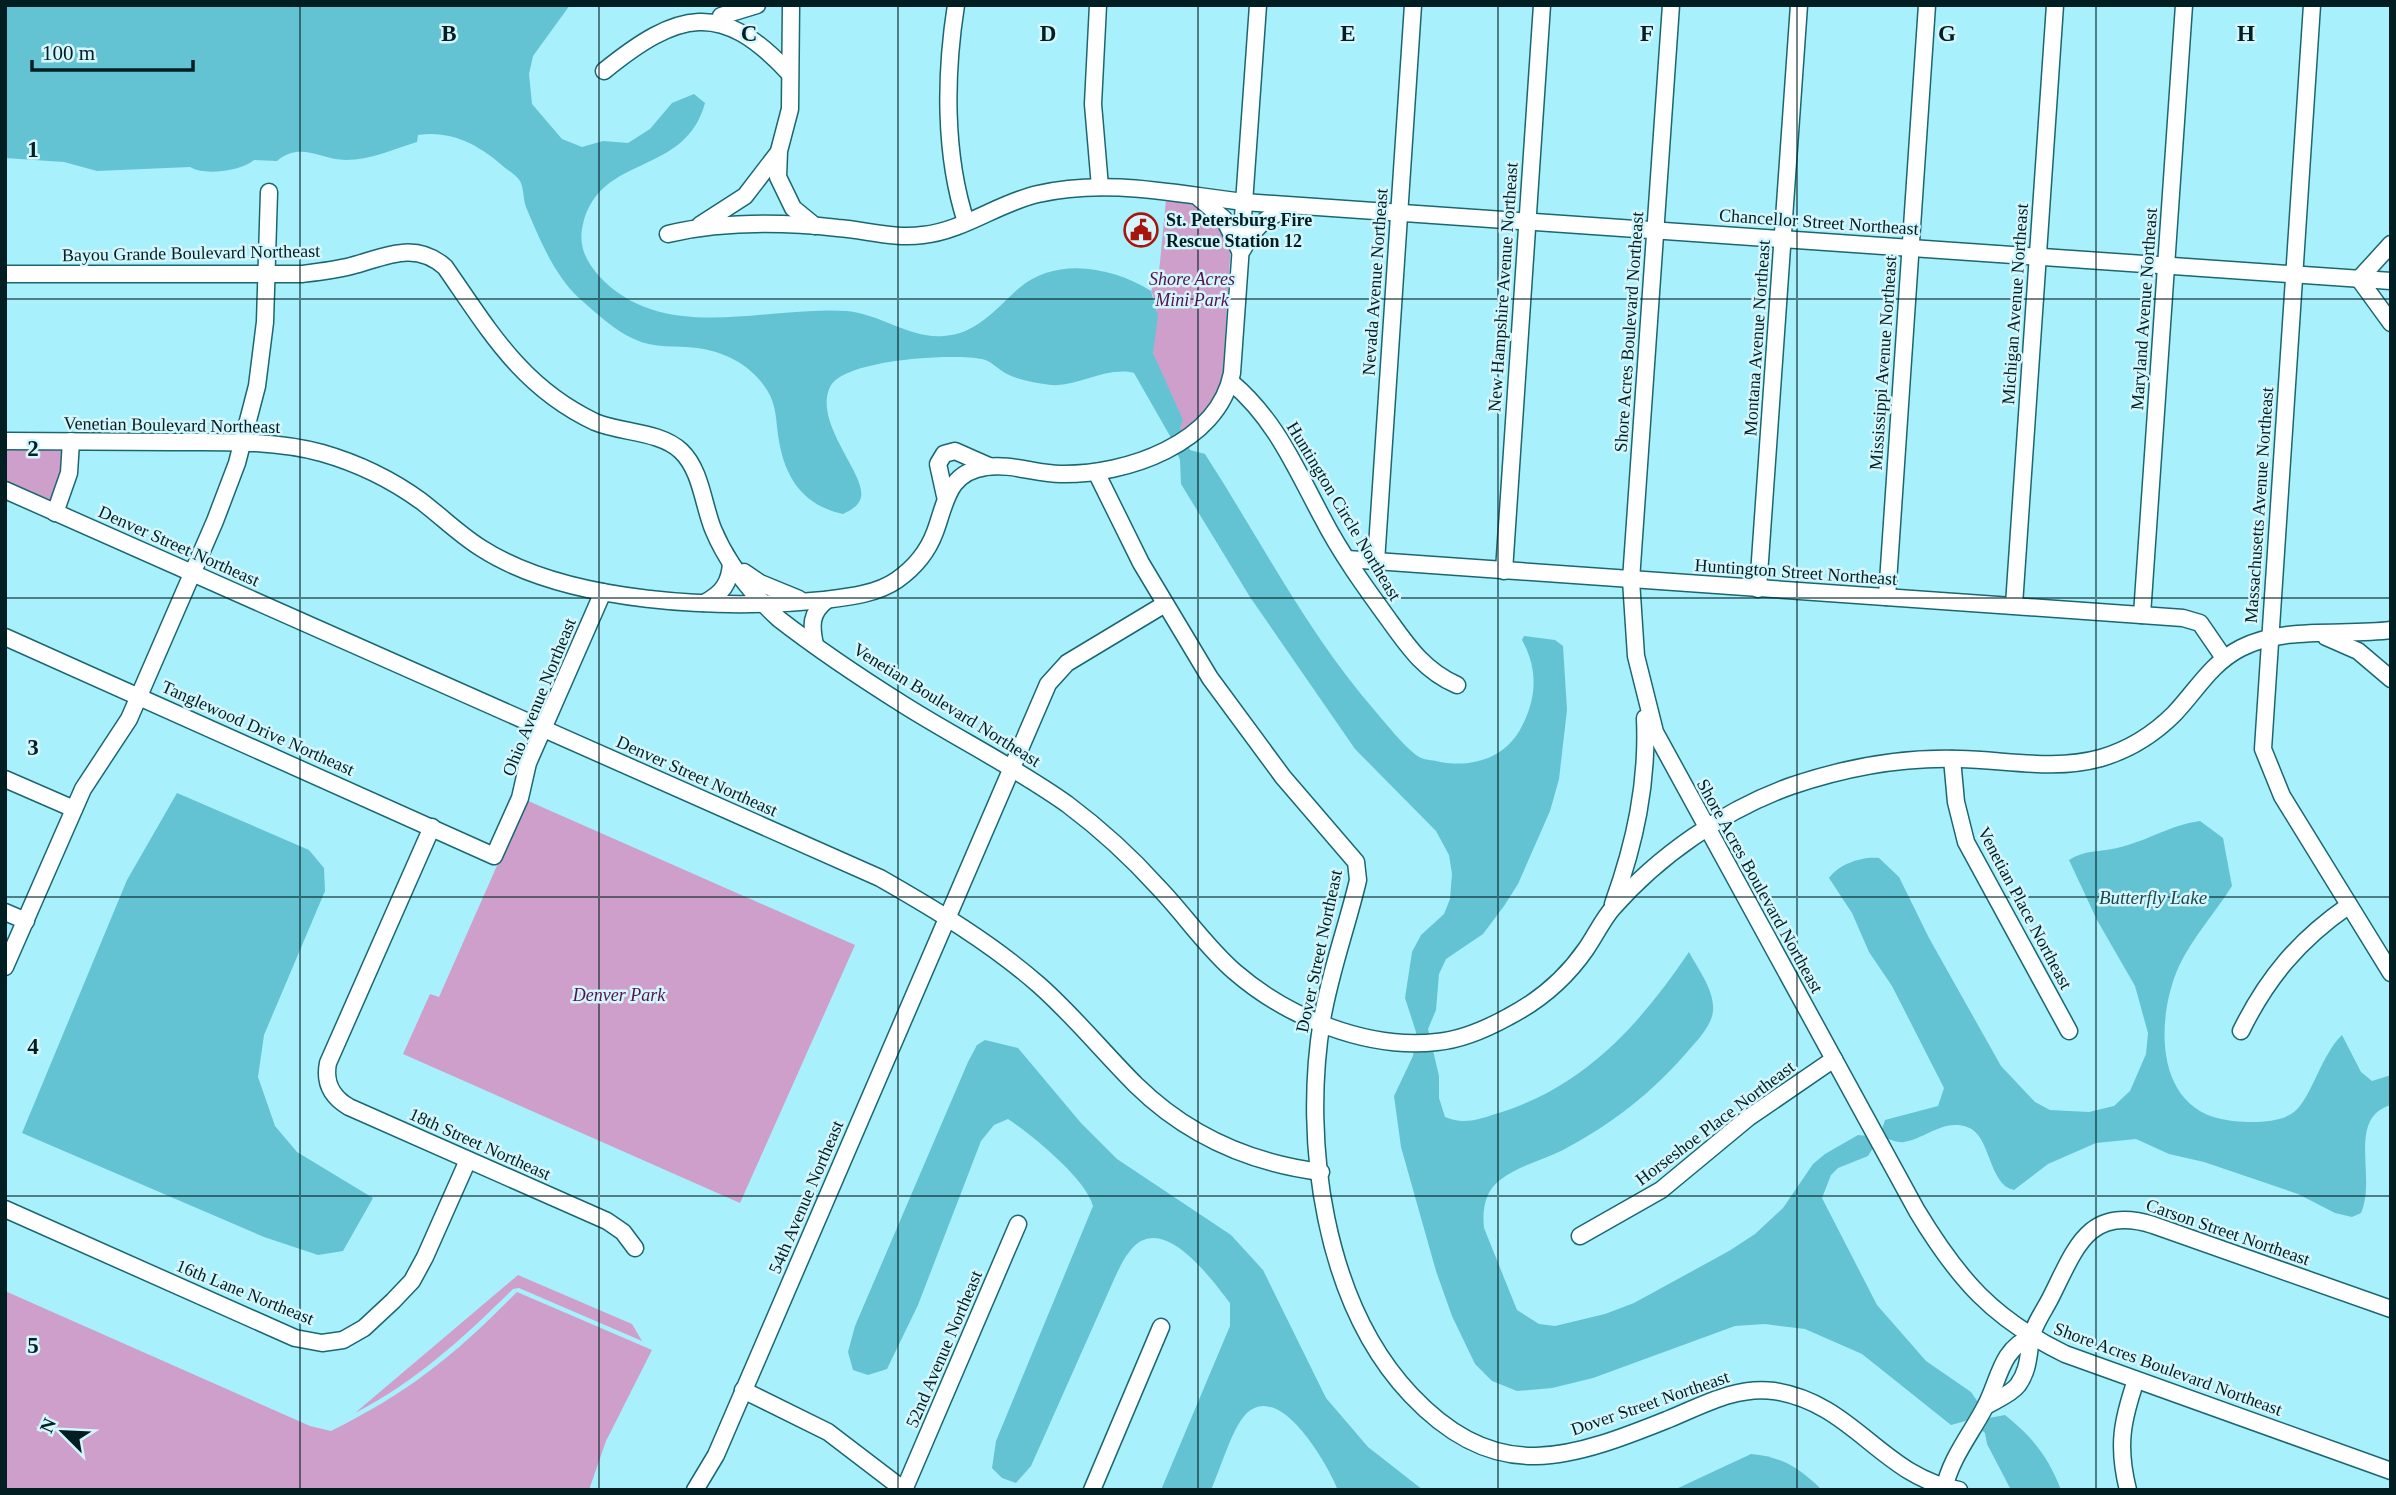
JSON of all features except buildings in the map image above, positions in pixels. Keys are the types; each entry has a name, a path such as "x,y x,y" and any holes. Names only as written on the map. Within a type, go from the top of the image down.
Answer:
{"street":[{"path":"604,71 662,28 686,17 719,16 757,5"},
{"path":"791,5 788,72 790,109 779,151 781,188 793,208 815,226"},
{"path":"956,5 950,116 955,177 965,222"},
{"path":"1098,5 1093,104 1100,187"},
{"path":"945,496 938,464 944,454 955,451 989,466 1048,474 1096,472 1129,464 1167,449 1210,420 1225,398 1231,382 1258,5"},
{"name":"Nevada Avenue Northeast","path":"1376,562 1413,5"},
{"name":"New Hampshire Avenue Northeast","path":"1504,571 1542,5"},
{"name":"Shore Acres Boulevard Northeast","path":"1671,5 1631,580 1636,656 1645,700 1656,732 1923,1221 1958,1275 1976,1296 2031,1337 2136,1380 2391,1471"},
{"name":"Montana Avenue Northeast","path":"1758,589 1799,5"},
{"name":"Mississippi Avenue Northeast","path":"1887,597 1927,5"},
{"name":"Michigan Avenue Northeast","path":"2014,606 2055,5"},
{"name":"Maryland Avenue Northeast","path":"2142,615 2184,5"},
{"name":"Massachusetts Avenue Northeast","path":"2312,5 2262,733 2267,763 2282,796 2391,973"},
{"path":"719,16 733,21 764,41 788,72"},
{"path":"695,228 745,196 779,151"},
{"path":"668,234 695,228 756,224 815,226 887,235 923,235 1034,195 1066,188 1100,187 1244,202"},
{"path":"5,967 95,768 118,738 229,486 257,386 268,275 269,192"},
{"path":"1197,197 1224,219 1241,254"},
{"name":"Chancellor Street Northeast","path":"1244,202 2391,281"},
{"path":"1241,254 1252,233 1265,220 1297,206"},
{"path":"2391,244 2359,279 2391,323"},
{"name":"Bayou Grande Boulevard Northeast","path":"5,274 268,275 327,271 400,252 419,252 433,258 445,267 502,349 542,387 593,421 659,439 682,452 694,469 713,529 731,563 763,604"},
{"name":"Huntington Circle Northeast","path":"1231,382 1250,398 1290,452 1347,559 1422,665 1436,676 1457,685"},
{"name":"Venetian Boulevard Northeast","path":"5,441 243,442 323,453 365,469 419,499 479,547 499,559 543,577 603,592 704,603 763,604 816,645 907,707 1012,766 1073,809 1125,855 1232,970 1268,996 1322,1023 1370,1038 1406,1042 1439,1042 1506,1018 1557,984 1586,949 1611,910 1660,863 1707,829 1750,804 1811,780 1876,765 1952,759 2056,765 2117,752 2163,724 2207,672 2224,658 2270,637 2391,630"},
{"path":"55,513 69,473 71,442"},
{"path":"763,604 827,600 867,593 904,575 930,543 945,496 961,476 989,466"},
{"name":"Dover Street Northeast","path":"1096,472 1165,604 1244,726 1356,862 1358,880 1337,950 1322,1023 1316,1105 1321,1172 1338,1264 1356,1315 1399,1382 1430,1415 1469,1442 1504,1454 1553,1454 1624,1436 1714,1398 1771,1391 1806,1399 1833,1411 1913,1475 1951,1489"},
{"name":"Denver Street Northeast","path":"5,490 880,878 946,916 1039,985 1135,1084 1174,1118 1249,1157 1321,1172"},
{"name":"Huntington Street Northeast","path":"1347,559 2194,620 2206,630 2224,658"},
{"path":"731,563 760,583 805,601"},
{"path":"704,603 724,589 730,578 731,563"},
{"name":"Ohio Avenue Northeast","path":"494,856 520,797 528,763 603,592"},
{"path":"816,645 812,622 818,607 827,600"},
{"name":"54th Avenue Northeast","path":"695,1490 716,1455 1042,696 1059,668 1165,604"},
{"path":"2322,635 2358,651 2391,679"},
{"name":"Tanglewood Drive Northeast","path":"5,637 494,856"},
{"name":"Venetian Boulevard Northeast","path":"1611,910 1634,842 1642,802 1645,700"},
{"name":"Venetian Place Northeast","path":"1952,759 1956,802 1966,842 2069,1031"},
{"path":"5,779 75,810"},
{"name":"18th Street Northeast","path":"432,827 328,1063 326,1073 330,1088 340,1102 607,1221 623,1232 635,1248"},
{"path":"2241,1031 2257,1000 2292,951 2348,906"},
{"path":"5,912 26,921"},
{"name":"Horseshoe Place Northeast","path":"1580,1236 1661,1190 1748,1118 1834,1059"},
{"name":"16th Lane Northeast","path":"5,1209 295,1338 322,1343 343,1340 364,1328 412,1281 468,1160"},
{"name":"Carson Street Northeast","path":"2031,1337 2077,1246 2094,1228 2113,1219 2136,1219 2165,1228 2391,1309"},
{"name":"52nd Avenue Northeast","path":"904,1490 1018,1224"},
{"path":"1092,1490 1161,1327"},
{"path":"1951,1489 1957,1454 1986,1406 2000,1368 2019,1342 2031,1337 2031,1359 2018,1384 1986,1406"},
{"path":"2128,1490 2120,1441 2124,1415 2136,1380"},
{"path":"743,1390 828,1432 904,1490"}],"green space":[{"name":"Shore Acres Mini Park","path":"1166,200 1187,203 1204,212 1219,225 1231,242 1222,388 1213,405 1182,432 1160,380 1153,350 1157,314 1151,291 1159,272"},
{"path":"5,447 63,451 65,459 52,500 5,483"},
{"name":"Denver Park","path":"526,800 855,945 740,1203 403,1054 430,994 439,997"},
{"path":"518,1275 632,1324 642,1341 519,1288 513,1289 458,1341 419,1372 355,1413"},
{"path":"5,1291 310,1426 331,1431 385,1402 431,1370 517,1292 652,1350 606,1441 589,1490 5,1490"}],"water":[{"name":"Butterfly Lake","path":"5,5 570,5 533,56 529,74 532,104 562,139 582,147 603,141 628,143 650,129 672,103 694,94 705,103 695,127 680,143 606,186 592,201 583,224 582,245 594,270 625,297 654,310 717,318 847,311 920,334 944,336 976,326 1018,289 1049,272 1066,269 1102,271 1151,291 1158,316 1153,353 1183,420 1180,428 1190,450 1205,454 1328,651 1410,750 1423,758 1462,764 1497,754 1515,737 1531,704 1533,672 1522,640 1524,636 1555,640 1563,646 1567,710 1559,779 1550,811 1518,884 1504,906 1483,934 1446,959 1439,974 1436,1010 1428,1029 1439,1076 1439,1098 1445,1117 1460,1121 1480,1119 1532,1100 1560,1086 1585,1068 1631,1027 1689,952 1709,988 1713,1003 1710,1022 1696,1042 1660,1081 1598,1129 1563,1150 1507,1175 1495,1184 1488,1195 1484,1208 1484,1228 1517,1310 1539,1324 1555,1326 1605,1314 1634,1303 1755,1234 1783,1208 1813,1164 1825,1154 1858,1135 1868,1136 1882,1129 1885,1120 1938,1106 1944,1088 1892,986 1869,952 1852,913 1829,878 1845,865 1865,858 1879,858 1899,877 1929,938 2001,1066 2035,1102 2050,1110 2089,1112 2114,1106 2130,1091 2146,1054 2148,1033 2135,986 2097,920 2069,860 2086,853 2127,845 2178,826 2200,821 2223,838 2232,886 2197,935 2179,966 2171,987 2166,1009 2165,1033 2166,1056 2172,1078 2183,1096 2199,1110 2221,1119 2259,1122 2278,1119 2294,1112 2300,1106 2328,1054 2342,1035 2361,1072 2372,1081 2391,1075 2391,1105 2377,1112 2366,1135 2365,1199 2361,1213 2352,1217 2335,1213 2298,1194 2204,1162 2169,1154 2136,1139 2096,1143 2048,1164 2014,1190 1999,1179 1981,1139 1975,1132 1958,1125 1942,1127 1904,1142 1888,1139 1873,1148 1868,1156 1838,1168 1831,1175 1822,1198 1877,1305 1926,1361 1971,1392 1989,1418 2005,1415 2023,1431 2039,1448 2061,1490 2011,1490 1987,1444 1985,1433 1969,1420 1951,1425 1862,1354 1805,1329 1765,1324 1735,1326 1593,1378 1552,1388 1517,1391 1492,1381 1475,1364 1452,1316 1436,1271 1401,1147 1394,1096 1413,1056 1416,1032 1405,998 1412,952 1421,935 1444,914 1450,899 1452,874 1449,855 1436,831 1355,749 1250,597 1181,484 1180,460 1170,436 1134,373 1113,372 1072,383 1051,385 1015,378 991,363 968,357 900,360 855,370 839,378 830,387 827,401 828,416 856,475 861,497 857,505 843,514 829,510 806,496 790,476 781,450 772,401 761,381 728,356 697,348 642,342 627,336 605,321 570,289 555,267 526,207 519,179 485,152 464,141 442,135 418,135 417,142 364,158 346,160 294,152 277,161 254,160 241,167 213,172 190,167 97,171 64,162 5,158"},
{"path":"177,793 309,850 324,868 325,891 264,1035 258,1077 275,1126 297,1152 373,1198 343,1251 318,1255 264,1237 22,1133 127,880"},
{"path":"985,1040 1018,1048 1081,1123 1117,1159 1231,1235 1263,1270 1326,1398 1368,1447 1423,1490 1338,1490 1324,1463 1300,1429 1287,1416 1272,1408 1258,1407 1240,1421 1211,1490 1161,1490 1230,1326 1230,1303 1199,1265 1171,1243 1157,1238 1143,1240 1130,1251 1122,1263 1031,1466 1016,1483 1002,1478 992,1468 996,1441 1093,1206 1080,1183 1069,1171 1044,1146 1008,1119 994,1125 981,1141 918,1305 887,1369 868,1375 853,1370 848,1352 855,1326 968,1062 977,1045"},
{"path":"1751,1454 1790,1465 1822,1490 1674,1490"}],"place":[{"name":"St. Petersburg Fire Rescue Station 12","path":"1141,230"}]}
